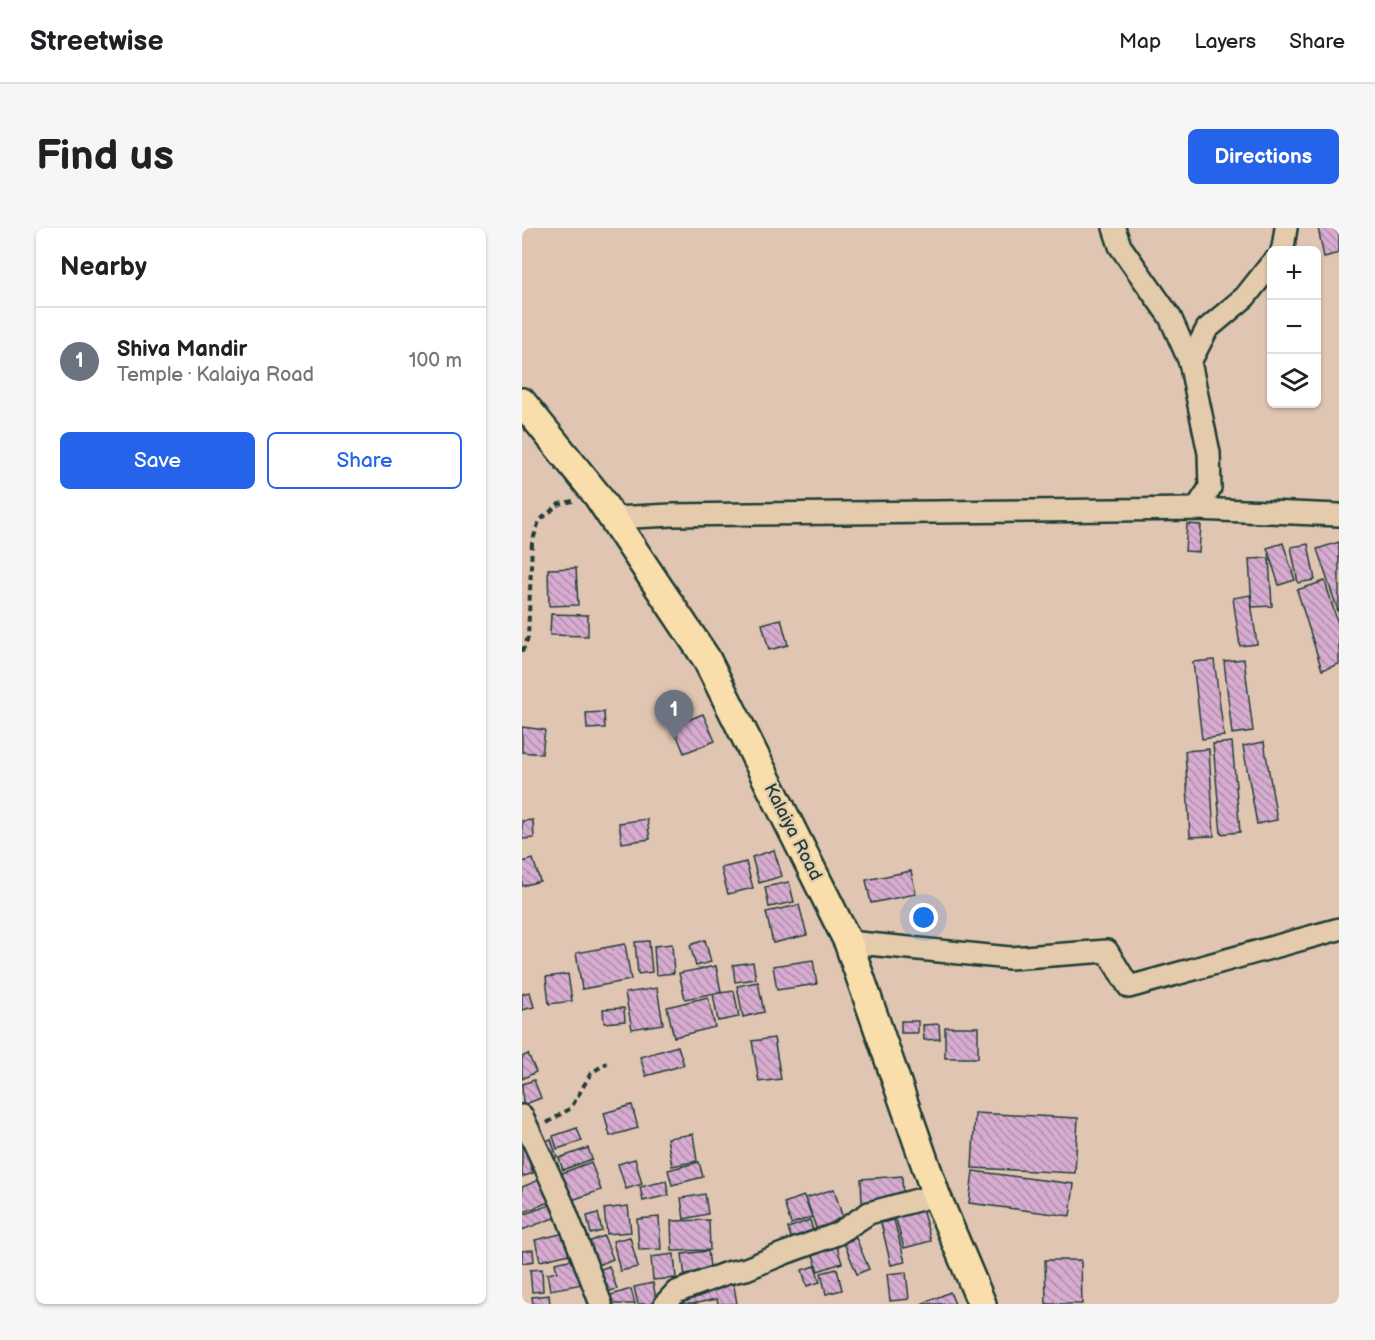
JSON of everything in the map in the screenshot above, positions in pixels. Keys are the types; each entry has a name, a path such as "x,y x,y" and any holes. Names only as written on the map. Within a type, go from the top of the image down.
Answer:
{"main road":[{"name":"Kalaiya Road","path":"522,402 597,495 706,658 848,942 936,1195 982,1304"}],"street":[{"path":"1114,228 1120,246 1170,317 1190,362 1209,453 1210,488 1196,509"},
{"path":"1283,246 1286,228"},
{"path":"1190,362 1207,329 1245,297 1267,269"},
{"path":"613,518 672,515 1196,509 1339,515"},
{"path":"848,942 1011,958 1107,951 1129,987 1339,929"},
{"path":"526,1124 563,1205 598,1303"},
{"path":"665,1304 676,1292 727,1273 747,1269 837,1234 869,1213 936,1195"}],"path":[{"path":"522,652 528,638 532,543 539,522 558,504 597,495"},
{"path":"526,1124 551,1122 571,1108 591,1073 607,1063"}],"building":[{"path":"1318,228 1339,228 1339,253 1324,257"},
{"path":"1187,524 1201,525 1199,552 1185,551"},
{"path":"1339,542 1339,614 1317,549"},
{"path":"1283,543 1295,580 1279,585 1267,548"},
{"path":"1308,544 1315,580 1298,583 1291,547"},
{"path":"1269,558 1272,606 1252,607 1249,559"},
{"path":"576,568 578,605 549,606 548,569"},
{"path":"1325,581 1339,627 1339,664 1322,670 1297,590"},
{"path":"1250,595 1257,644 1240,646 1233,598"},
{"path":"551,614 588,615 588,636 550,635"},
{"path":"781,619 788,645 769,650 762,624"},
{"path":"1244,659 1253,731 1232,734 1224,661"},
{"path":"1214,660 1224,736 1202,739 1193,662"},
{"path":"604,712 605,728 587,729 586,713"},
{"path":"703,714 715,741 684,753 673,726"},
{"path":"522,727 545,730 542,754 522,752"},
{"path":"1232,742 1240,832 1221,834 1213,744"},
{"path":"1264,742 1277,820 1257,824 1243,746"},
{"path":"1209,749 1214,836 1190,837 1185,751"},
{"path":"647,819 650,839 622,843 619,823"},
{"path":"533,820 534,838 522,839 522,821"},
{"path":"774,850 782,876 759,883 752,857"},
{"path":"533,859 540,881 522,886 522,862"},
{"path":"746,862 753,888 728,894 721,868"},
{"path":"911,871 916,894 871,903 866,880"},
{"path":"789,882 794,902 769,907 765,887"},
{"path":"799,905 807,935 773,943 766,912"},
{"path":"705,940 711,962 696,966 690,945"},
{"path":"649,941 652,972 638,974 635,942"},
{"path":"625,944 631,980 582,989 576,953"},
{"path":"672,944 674,973 656,975 654,946"},
{"path":"813,960 817,984 777,990 773,966"},
{"path":"753,962 756,979 735,982 733,965"},
{"path":"716,966 721,992 685,999 679,973"},
{"path":"568,974 572,1001 549,1004 546,977"},
{"path":"758,982 764,1012 743,1017 737,986"},
{"path":"657,988 663,1024 632,1029 625,993"},
{"path":"734,991 739,1017 718,1021 713,994"},
{"path":"530,992 534,1007 522,1010 522,994"},
{"path":"708,997 715,1027 674,1037 667,1007"},
{"path":"624,1008 625,1021 604,1023 603,1009"},
{"path":"901,1021 918,1021 918,1033 901,1033"},
{"path":"939,1024 940,1039 924,1040 923,1025"},
{"path":"945,1027 978,1027 978,1058 945,1058"},
{"path":"774,1038 781,1079 759,1082 752,1041"},
{"path":"678,1046 684,1065 646,1076 640,1057"},
{"path":"528,1054 536,1072 522,1079 522,1057"},
{"path":"534,1080 541,1098 523,1105 522,1084"},
{"path":"632,1105 638,1128 610,1136 604,1113"},
{"path":"975,1113 1078,1118 1075,1173 972,1168"},
{"path":"577,1128 582,1141 557,1149 553,1136"},
{"path":"693,1134 697,1161 672,1166 667,1138"},
{"path":"551,1139 557,1157 547,1161 541,1143"},
{"path":"522,1142 533,1173 522,1177"},
{"path":"588,1148 592,1159 563,1170 559,1158"},
{"path":"635,1159 642,1184 626,1189 618,1164"},
{"path":"591,1162 601,1190 569,1201 560,1174"},
{"path":"699,1162 703,1177 672,1185 668,1170"},
{"path":"973,1171 1074,1184 1070,1216 969,1203"},
{"path":"902,1176 903,1200 862,1203 861,1179"},
{"path":"542,1179 551,1201 522,1213 522,1187"},
{"path":"666,1181 669,1195 643,1201 640,1187"},
{"path":"834,1189 845,1225 818,1234 806,1198"},
{"path":"705,1194 708,1214 684,1219 681,1198"},
{"path":"804,1196 812,1217 791,1224 784,1203"},
{"path":"555,1203 559,1216 522,1230 522,1215"},
{"path":"628,1206 631,1232 607,1234 604,1209"},
{"path":"922,1209 931,1241 904,1248 895,1216"},
{"path":"598,1213 602,1231 591,1234 587,1216"},
{"path":"659,1217 661,1249 639,1250 637,1219"},
{"path":"709,1220 710,1250 672,1251 671,1221"},
{"path":"810,1220 814,1234 792,1241 788,1228"},
{"path":"894,1220 905,1262 891,1265 881,1223"},
{"path":"569,1232 574,1253 540,1261 535,1240"},
{"path":"604,1236 613,1259 596,1266 586,1243"},
{"path":"630,1237 638,1267 620,1271 613,1241"},
{"path":"856,1238 869,1269 857,1274 844,1243"},
{"path":"835,1241 842,1263 818,1271 811,1248"},
{"path":"533,1250 534,1261 522,1263 522,1251"},
{"path":"708,1251 711,1274 685,1277 682,1254"},
{"path":"674,1254 676,1278 653,1280 651,1257"},
{"path":"578,1258 583,1284 550,1290 547,1274 557,1272 555,1263"},
{"path":"1045,1260 1081,1260 1082,1304 1046,1304"},
{"path":"609,1266 617,1289 603,1293 596,1271"},
{"path":"815,1266 820,1282 807,1286 802,1270"},
{"path":"542,1269 543,1291 532,1292 530,1270"},
{"path":"837,1269 842,1290 826,1294 821,1273"},
{"path":"906,1272 909,1299 890,1301 887,1274"},
{"path":"733,1280 737,1304 718,1304 717,1299 680,1304 675,1299"},
{"path":"653,1283 657,1304 638,1304 634,1287"},
{"path":"631,1289 635,1304 611,1304 608,1296"},
{"path":"950,1292 955,1304 921,1304 941,1296"},
{"path":"549,1295 550,1304 533,1304 532,1297"}],"place":[{"name":"Shiva Mandir","path":"674,740"}]}
